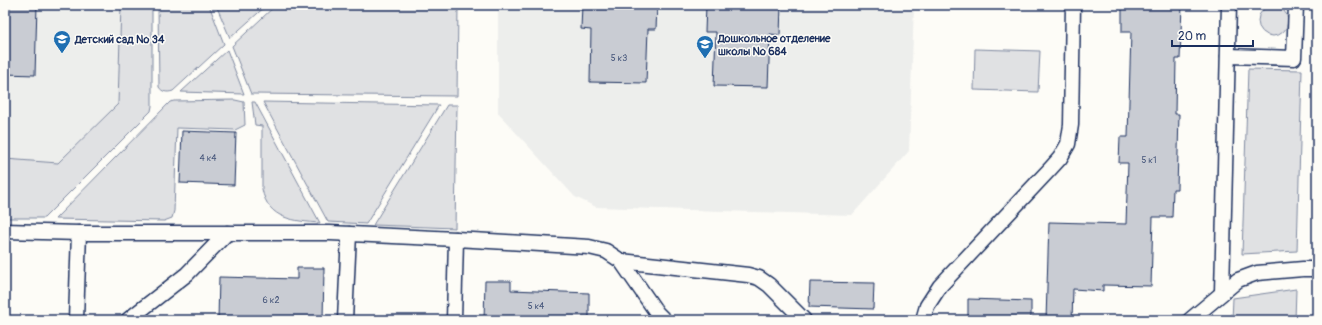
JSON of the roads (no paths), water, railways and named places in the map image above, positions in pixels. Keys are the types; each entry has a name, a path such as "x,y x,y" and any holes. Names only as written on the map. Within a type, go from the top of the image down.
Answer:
{"lane":[{"path":"923,320 927,306 940,286 1051,168 1060,158 1068,144 1071,125 1073,5"},
{"path":"1222,292 1229,5"},
{"path":"1228,56 1294,58 1296,5"},
{"path":"5,231 79,233 349,234 456,239 589,248 606,251 621,261 657,313 664,320"},
{"path":"76,320 79,233"},
{"path":"128,320 187,274 227,234"},
{"path":"345,320 349,234"},
{"path":"454,320 456,239"},
{"path":"621,261 748,275 759,278 769,285 804,320"},
{"path":"1190,320 1238,280 1257,273 1317,269"}],"place":[{"name":"Детский сад № 34","path":"62,54"},
{"name":"Дошкольное отделение школы № 684","path":"705,59"}]}
